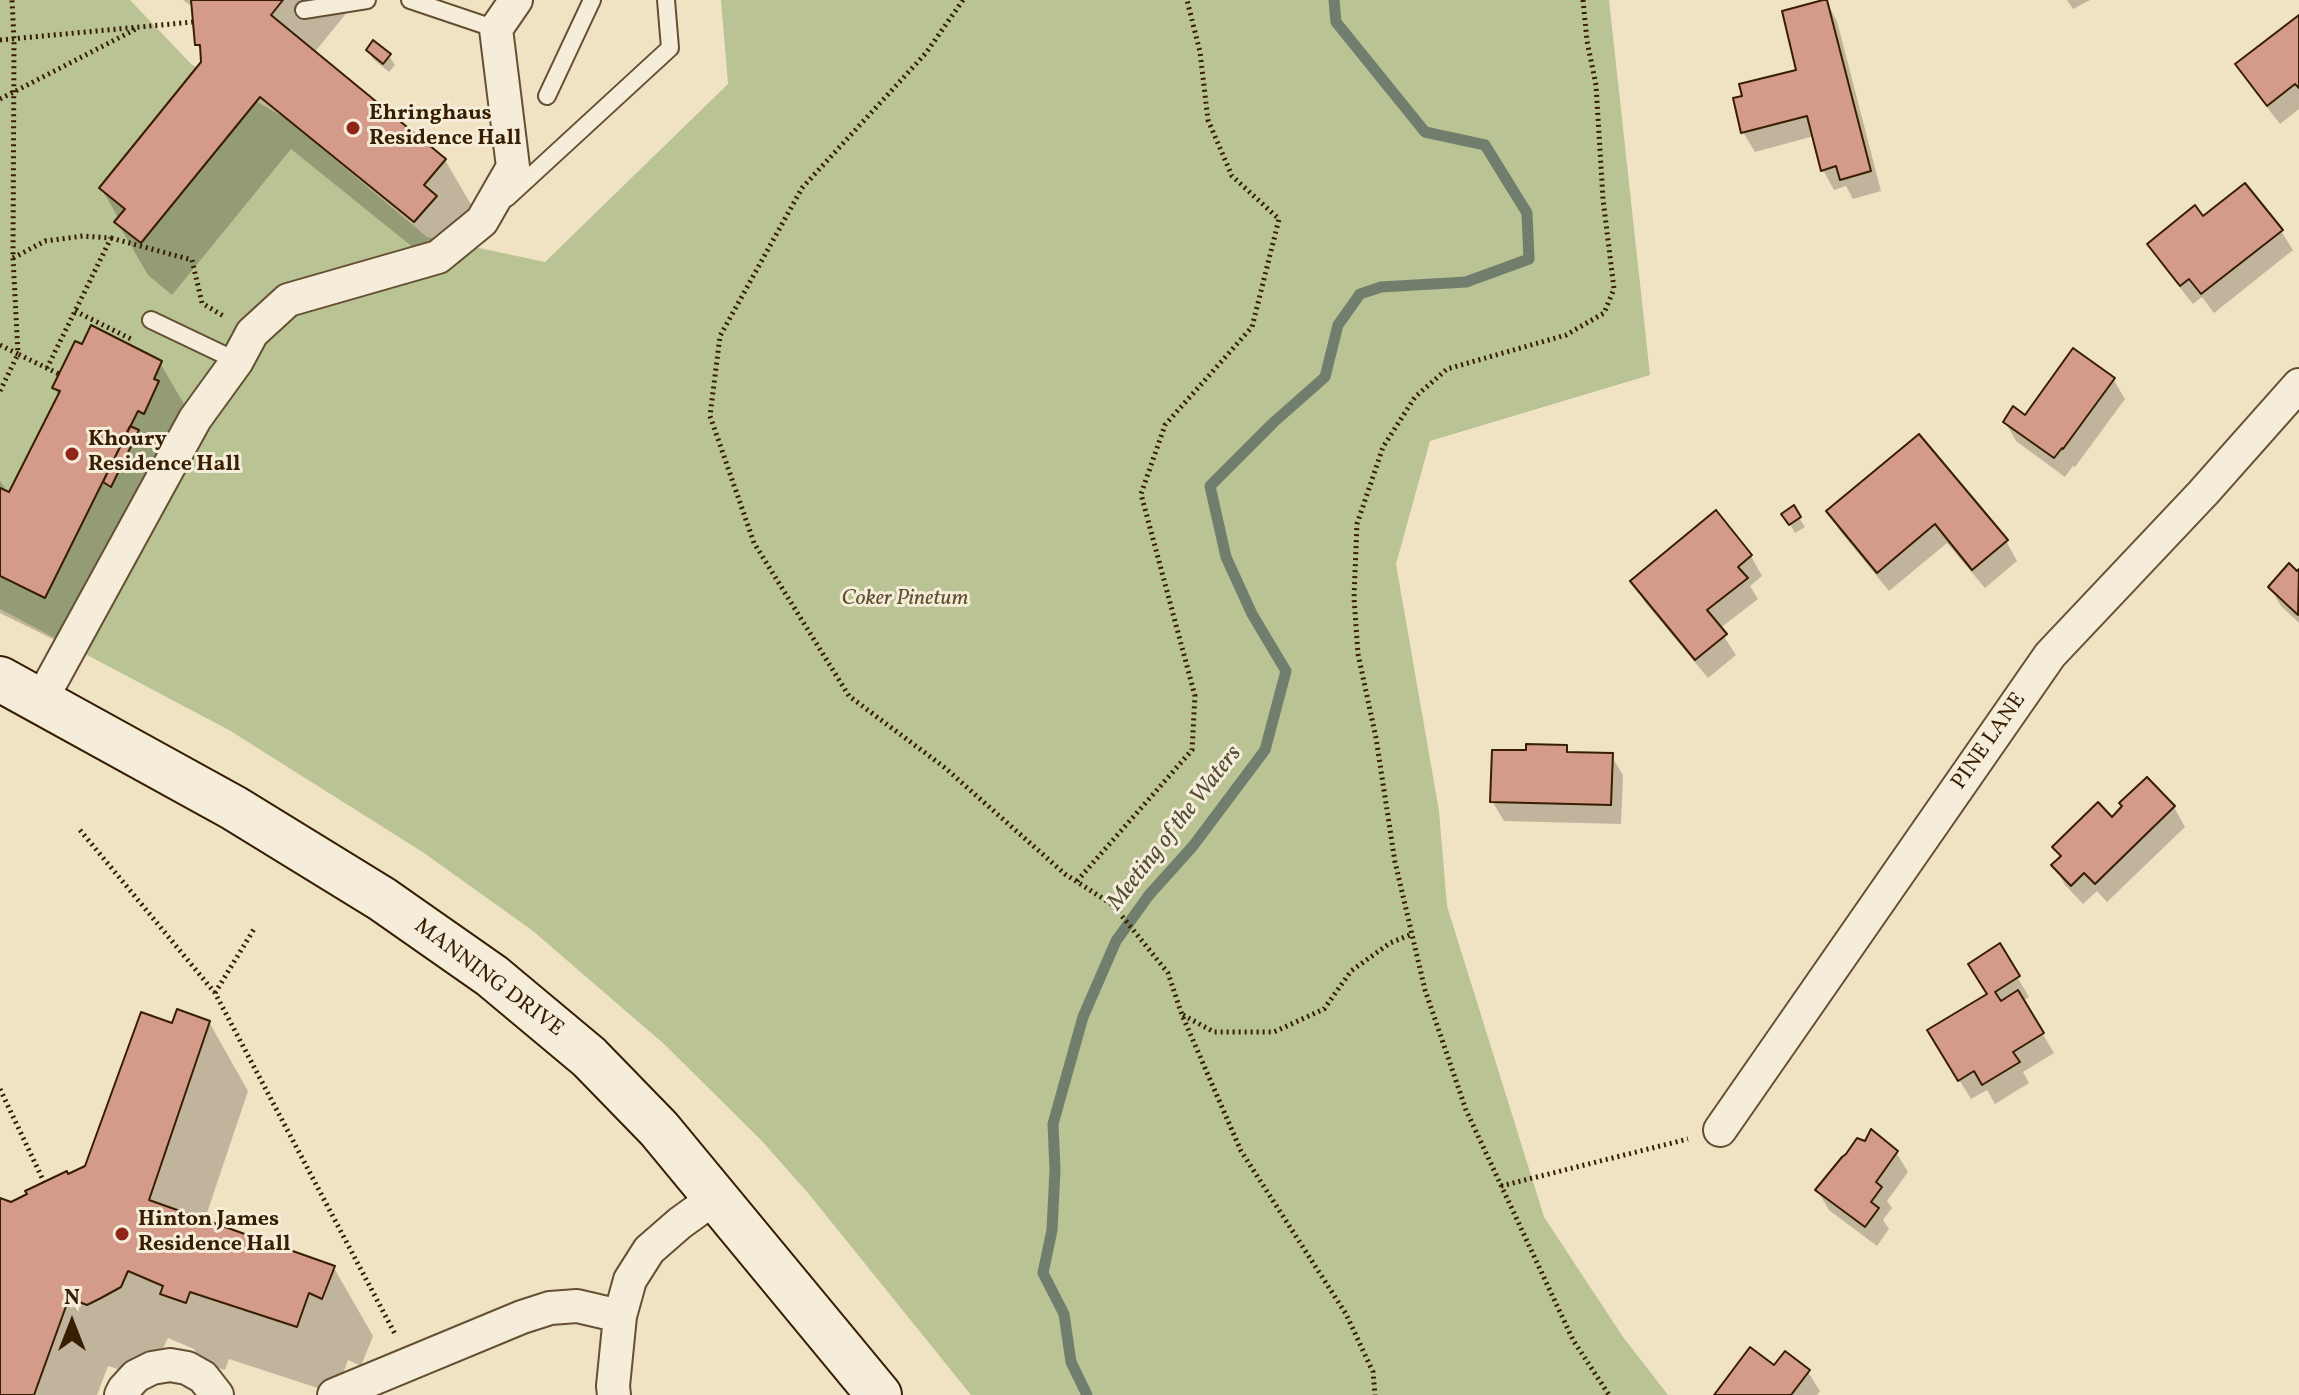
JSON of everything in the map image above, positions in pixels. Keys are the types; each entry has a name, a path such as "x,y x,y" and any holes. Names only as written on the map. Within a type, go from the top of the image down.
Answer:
{"street":[{"path":"41,700 195,419 245,347 288,300 438,257 482,221 513,167 496,29 516,0"},
{"name":"PINE LANE","path":"1720,1130 2050,655 2203,493 2299,385"},
{"name":"MANNING DRIVE","path":"0,679 234,808 382,899 492,976 589,1057 659,1129 879,1395"},
{"path":"614,1395 620,1316 630,1280 649,1250 716,1197"},
{"path":"334,1395 550,1308 577,1306 620,1316"},
{"path":"121,1395 136,1376 152,1368 170,1365 187,1368 203,1377 217,1395"}],"lane":[{"path":"304,10 367,0"},
{"path":"410,0 496,29"},
{"path":"547,96 592,0"},
{"path":"482,221 670,48 666,0"},
{"path":"151,320 245,347"}],"path":[{"path":"0,391 18,354 13,258 12,0"},
{"path":"963,0 926,53 802,188 720,336 710,416 754,543 849,696 944,767 1065,874 1113,905 1168,973 1182,1015 1241,1151 1346,1314 1373,1372 1375,1395"},
{"path":"1077,881 1192,750 1195,696 1141,494 1165,425 1252,327 1279,219 1232,176 1208,120 1200,52 1187,0"},
{"path":"1583,0 1596,85 1603,199 1614,289 1604,313 1566,335 1447,369 1415,397 1383,447 1357,524 1354,598 1358,654 1376,738 1395,862 1425,990 1466,1110 1573,1340 1609,1395"},
{"path":"0,40 193,22"},
{"path":"0,99 141,26"},
{"path":"13,258 45,241 83,236 111,238 192,260 202,303 245,347"},
{"path":"47,368 111,238"},
{"path":"0,345 59,374"},
{"path":"80,830 215,993 411,1363"},
{"path":"215,993 254,929"},
{"path":"1182,1015 1214,1032 1274,1032 1324,1009 1351,971 1390,943 1412,934"},
{"path":"0,1089 44,1182"},
{"path":"1501,1186 1720,1130"}],"green space":[{"name":"Coker Pinetum","path":"0,0 130,0 191,64 287,119 427,237 545,262 728,84 721,0 1609,0 1650,375 1430,441 1396,564 1439,811 1447,906 1544,1217 1623,1337 1668,1395 971,1395 808,1193 761,1140 664,1044 533,931 424,853 229,730 0,609"}],"building":[{"name":"Ehringhaus Residence Hall","path":"191,0 283,0 271,15 446,159 424,185 437,196 414,222 260,97 141,243 114,222 125,209 99,188 201,62 200,45 195,45"},
{"path":"1827,0 1871,171 1840,180 1836,166 1821,171 1807,116 1741,133 1733,98 1742,96 1739,84 1796,70 1782,11"},
{"path":"2299,15 2299,88 2295,84 2267,106 2235,64"},
{"path":"373,40 391,54 383,64 366,50"},
{"path":"2245,183 2283,230 2201,294 2189,279 2180,286 2147,244 2195,205 2203,216"},
{"name":"Khoury Residence Hall","path":"91,325 162,361 154,379 159,381 144,414 138,411 45,598 0,576 0,488 9,492 60,391 52,388 75,341 82,344"},
{"path":"2073,348 2115,378 2054,458 2003,422 2013,406 2025,415"},
{"path":"130,426 139,430 111,487 103,482"},
{"path":"1919,434 2008,540 1972,570 1935,524 1877,573 1826,511"},
{"path":"1794,505 1801,517 1789,525 1781,514"},
{"path":"1716,510 1752,555 1738,567 1748,578 1707,610 1727,634 1695,660 1630,581"},
{"path":"2289,563 2297,571 2299,569 2298,615 2268,587"},
{"path":"1526,744 1567,745 1567,752 1613,753 1611,805 1490,802 1492,750 1526,750"},
{"path":"2147,777 2175,806 2095,884 2084,873 2071,886 2051,865 2061,856 2052,847 2098,802 2112,817 2122,806 2119,803"},
{"path":"2000,943 2020,976 1995,992 2001,1001 2018,990 2044,1033 2013,1052 2020,1062 1982,1085 1974,1071 1958,1081 1927,1030 1987,994 1968,964"},
{"name":"Hinton James Residence Hall","path":"177,1009 210,1021 149,1200 335,1266 322,1299 309,1293 297,1327 190,1292 186,1303 160,1294 163,1286 128,1271 121,1287 87,1305 69,1298 34,1395 0,1395 0,1198 11,1202 27,1194 25,1191 85,1166 141,1012 172,1023"},
{"path":"1871,1129 1898,1151 1876,1182 1882,1187 1871,1202 1879,1208 1865,1227 1815,1190 1857,1138 1865,1141"},
{"path":"1750,1347 1774,1365 1785,1351 1810,1370 1791,1395 1714,1395"}],"waterway":[{"name":"Meeting of the Waters","path":"1087,1395 1071,1362 1064,1314 1043,1273 1052,1230 1055,1170 1053,1124 1083,1017 1116,941 1265,750 1286,671 1252,614 1226,557 1210,486 1274,422 1325,377 1338,325 1360,294 1381,287 1466,282 1529,259 1527,213 1485,145 1425,132 1336,22 1334,0"}],"place":[{"name":"Ehringhaus Residence Hall","path":"353,128"},
{"name":"Khoury Residence Hall","path":"72,454"},
{"name":"Hinton James Residence Hall","path":"122,1234"}]}
